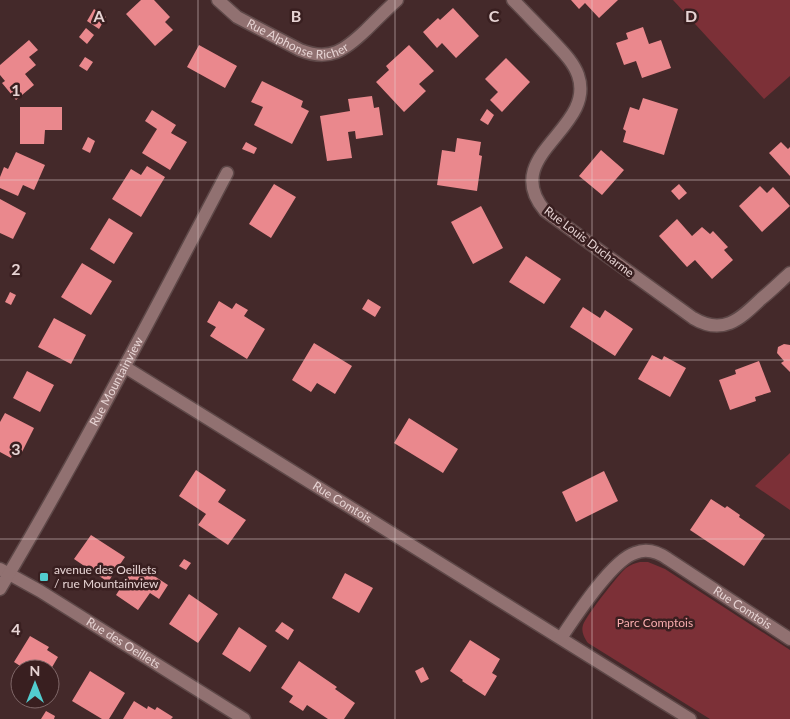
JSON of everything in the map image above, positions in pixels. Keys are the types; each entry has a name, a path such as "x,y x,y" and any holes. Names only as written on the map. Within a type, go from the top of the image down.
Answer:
{"street":[{"name":"Rue Alphonse Richer","path":"218,0 232,14 242,20 302,51 322,55 335,53 347,47 397,0"},
{"name":"Rue Louis Ducharme","path":"514,0 573,63 580,84 580,99 574,113 542,153 535,165 532,179 534,193 536,200 544,211 693,318 712,326 726,325 740,319 790,273"},
{"name":"Rue Mountainview","path":"0,588 4,572 66,474 125,367 227,173"},
{"name":"Rue Comtois","path":"125,367 690,719"},
{"name":"Rue Comtois","path":"561,638 591,595 619,563 636,552 648,551 660,554 668,559 790,640"},
{"name":"Rue des Oeillets","path":"4,572 40,591 238,718"}],"green space":[{"path":"673,0 790,0 790,76 764,99"},
{"path":"790,453 790,510 755,486"},
{"name":"Parc Comptois","path":"640,562 648,562 665,569 790,650 790,719 710,719 588,643 582,630 585,620 622,572 629,566"}],"building":[{"path":"141,0 154,0 170,17 165,22 173,30 155,46 126,14"},
{"path":"571,0 618,0 599,18 585,3 579,9"},
{"path":"453,8 479,36 456,58 442,43 437,48 423,32 438,18 440,20"},
{"path":"94,9 106,17 99,29 87,21"},
{"path":"643,27 649,44 661,40 671,68 642,78 636,61 624,65 616,43 628,39 626,33"},
{"path":"86,28 94,35 87,44 79,37"},
{"path":"29,40 38,50 29,57 36,65 25,74 34,85 16,100 2,83 5,81 0,75 0,65"},
{"path":"199,45 237,66 225,88 187,67"},
{"path":"409,45 434,71 419,84 426,91 404,112 376,82 389,70 386,66"},
{"path":"85,57 93,62 87,71 79,66"},
{"path":"506,58 530,82 502,112 490,100 498,92 485,79"},
{"path":"262,81 303,101 301,107 309,111 292,144 254,125 263,107 251,102"},
{"path":"372,96 374,108 379,107 383,135 356,139 355,131 348,132 352,158 327,161 320,116 350,111 348,99"},
{"path":"643,98 678,109 664,155 623,142 626,131 623,129 630,107 639,110"},
{"path":"20,107 62,107 62,130 45,130 44,144 20,144"},
{"path":"487,109 494,115 488,125 480,120"},
{"path":"152,110 176,125 171,133 187,142 170,170 142,153 157,129 145,121"},
{"path":"88,137 95,141 90,153 82,149"},
{"path":"457,138 481,142 479,155 482,156 477,191 437,185 442,150 455,152"},
{"path":"246,142 257,148 254,154 242,149"},
{"path":"781,142 788,149 790,147 790,176 769,153"},
{"path":"601,150 624,170 602,195 579,176"},
{"path":"16,152 45,165 34,190 23,185 18,196 0,188 0,177 4,167 8,169"},
{"path":"147,166 165,177 141,217 112,199 131,169 141,175"},
{"path":"274,184 296,197 271,238 249,224"},
{"path":"679,184 687,193 679,200 671,191"},
{"path":"760,186 767,193 773,187 790,206 762,232 739,206"},
{"path":"0,199 26,213 13,239 0,233"},
{"path":"481,206 503,248 473,264 451,222"},
{"path":"109,218 133,233 114,264 90,249"},
{"path":"677,219 692,236 702,227 710,234 713,231 728,247 724,250 733,260 712,279 695,260 687,267 659,236"},
{"path":"526,256 561,279 544,304 509,282"},
{"path":"82,263 112,281 91,315 61,297"},
{"path":"10,292 16,295 11,305 5,302"},
{"path":"368,299 381,307 375,317 362,309"},
{"path":"219,301 232,309 236,303 248,310 244,316 265,329 247,359 210,336 216,327 207,322"},
{"path":"583,307 600,318 605,310 633,329 615,356 570,327"},
{"path":"54,318 86,335 71,364 38,347"},
{"path":"314,343 352,366 335,394 317,383 311,392 292,380"},
{"path":"784,344 790,345 790,372 781,363 784,361 777,353 778,347"},
{"path":"652,355 662,360 664,356 686,368 670,397 638,379"},
{"path":"759,361 771,392 755,397 756,401 730,410 719,380 736,374 735,370"},
{"path":"27,371 54,385 40,412 13,398"},
{"path":"5,413 34,428 22,452 15,449 11,458 0,452 0,422"},
{"path":"409,418 458,449 443,473 394,443"},
{"path":"196,470 226,490 218,502 246,520 228,545 198,525 206,514 179,496"},
{"path":"604,471 618,501 576,522 562,492"},
{"path":"711,499 725,508 727,506 765,535 744,566 690,530"},
{"path":"91,535 125,557 108,582 74,559"},
{"path":"184,559 191,563 186,570 179,566"},
{"path":"136,564 168,585 159,599 150,593 138,610 116,595"},
{"path":"345,573 373,588 359,613 332,598"},
{"path":"189,594 218,614 198,643 169,624"},
{"path":"282,622 294,630 288,640 275,631"},
{"path":"239,627 267,646 250,672 222,654"},
{"path":"30,636 49,647 47,650 58,657 57,659 16,659"},
{"path":"470,640 500,659 492,673 497,676 485,696 450,671"},
{"path":"299,661 337,687 335,689 355,703 344,719 328,719 307,705 303,711 289,702 293,696 281,688"},
{"path":"423,667 429,679 421,683 415,671"},
{"path":"90,671 125,693 109,719 102,719 72,701"},
{"path":"134,701 147,709 148,706 155,710 157,707 173,717 171,719 123,719"},
{"path":"46,711 55,716 54,719 41,719"}],"place":[{"name":"avenue des Oeillets / rue Mountainview","path":"44,577"}]}
